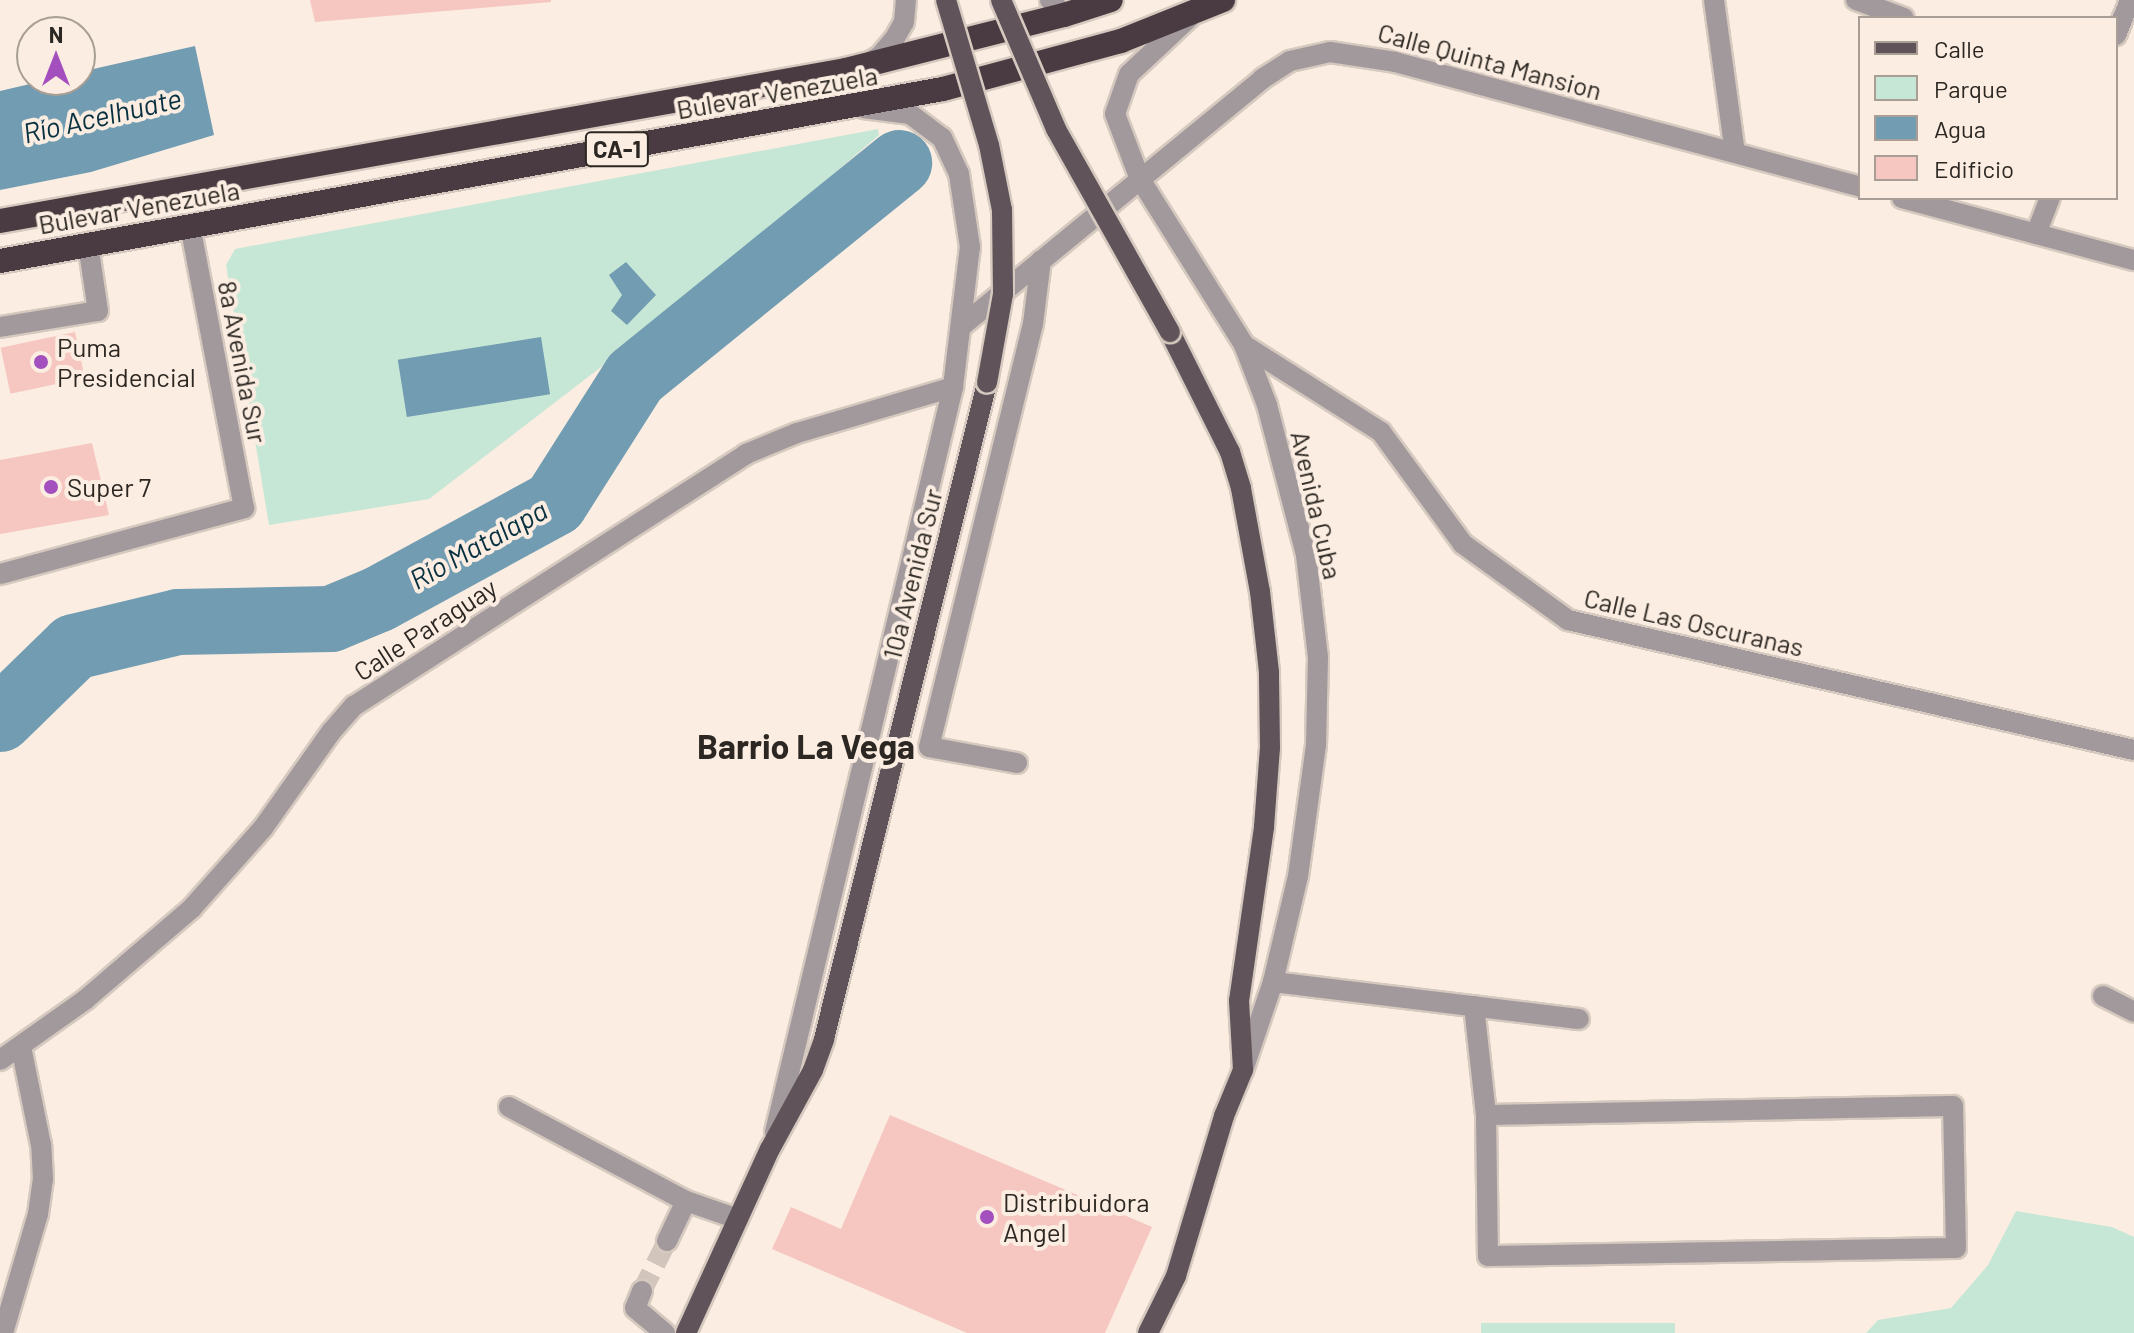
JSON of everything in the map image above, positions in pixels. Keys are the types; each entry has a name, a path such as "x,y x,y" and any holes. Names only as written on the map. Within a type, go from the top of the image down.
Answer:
{"highway":[{"name":"Bulevar Venezuela","path":"0,221 846,70 1057,8 1111,0"},
{"name":"Bulevar Venezuela","path":"0,261 943,89 1121,41 1223,0"}],"main road":[{"name":"10a Avenida Sur","path":"686,1333 770,1149 813,1070 824,1039 987,383 1003,294 1002,210 989,145 946,0"},
{"name":"Avenida Cuba","path":"1001,0 1056,129 1170,332 1230,452 1241,488 1260,592 1269,672 1269,787 1239,1001 1243,1070 1224,1116 1176,1276 1148,1333"}],"street":[{"path":"846,70 868,63 889,47 904,22 906,0"},
{"path":"1714,0 1735,153"},
{"path":"1856,0 1899,16"},
{"path":"2118,30 2130,0"},
{"name":"Avenida Cuba","path":"1195,13 1129,74 1118,99 1118,128 1140,179 1244,345 1267,405 1306,555 1318,657 1314,759 1298,876 1273,982 1243,1070"},
{"name":"Calle Quinta Mansion","path":"963,325 1277,68 1303,57 1330,52 1395,62 1858,186"},
{"name":"10a Avenida Sur","path":"770,1149 953,387 963,325 970,247 959,174 942,138 910,114 851,106"},
{"path":"1909,200 2134,260"},
{"path":"2036,234 2049,200"},
{"name":"8a Avenida Sur","path":"0,574 244,508 190,225"},
{"path":"0,327 98,311 88,244"},
{"path":"1017,763 929,747 1033,324 1041,260"},
{"name":"Calle Las Oscuranas","path":"1244,345 1381,432 1463,544 1568,620 2134,750"},
{"name":"Calle Paraguay","path":"0,1060 97,990 192,908 263,828 331,732 354,706 746,454 797,433 953,387"},
{"path":"1273,982 1579,1019"},
{"path":"2103,996 2134,1012"},
{"path":"1474,1006 1486,1115 1488,1256 1956,1248 1953,1106 1486,1115"},
{"path":"3,1333 35,1228 43,1179 41,1145 21,1047"},
{"path":"509,1107 686,1201 738,1219"},
{"path":"667,1241 686,1201"},
{"path":"642,1291 635,1308 665,1333"}],"green space":[{"path":"878,129 879,135 665,318 429,499 269,525 226,265 235,249"},
{"path":"2016,1211 2112,1227 2134,1237 2134,1333 1866,1333 1878,1320 1951,1308 1988,1265"},
{"path":"1481,1323 1675,1323 1675,1333 1481,1333"}],"water":[{"name":"Río Acelhuate","path":"195,46 214,135 91,172 0,190 0,91 16,87 16,96 96,96 96,68"},
{"path":"626,262 656,295 627,325 611,311 622,295 609,275"},
{"path":"541,337 550,394 407,417 398,360"}],"building":[{"path":"310,0 551,0 551,2 315,22"},
{"name":"Puma Presidencial","path":"75,332 85,378 10,394 1,348"},
{"name":"Super 7","path":"92,443 109,515 0,534 0,460"},
{"name":"Distribuidora Angel","path":"890,1115 1152,1227 1105,1333 967,1333 772,1249 791,1207 841,1229"}],"waterway":[{"name":"Río Matalapa","path":"0,719 74,647 178,622 331,619 379,599 555,503 635,377 899,163"}],"tunnel":[{"path":"642,1291 667,1241"}],"place":[{"name":"Puma Presidencial","path":"41,362"},
{"name":"Super 7","path":"51,487"},
{"name":"Distribuidora Angel","path":"987,1217"}],"district":[{"name":"Barrio La Vega","path":"806,746"}]}
